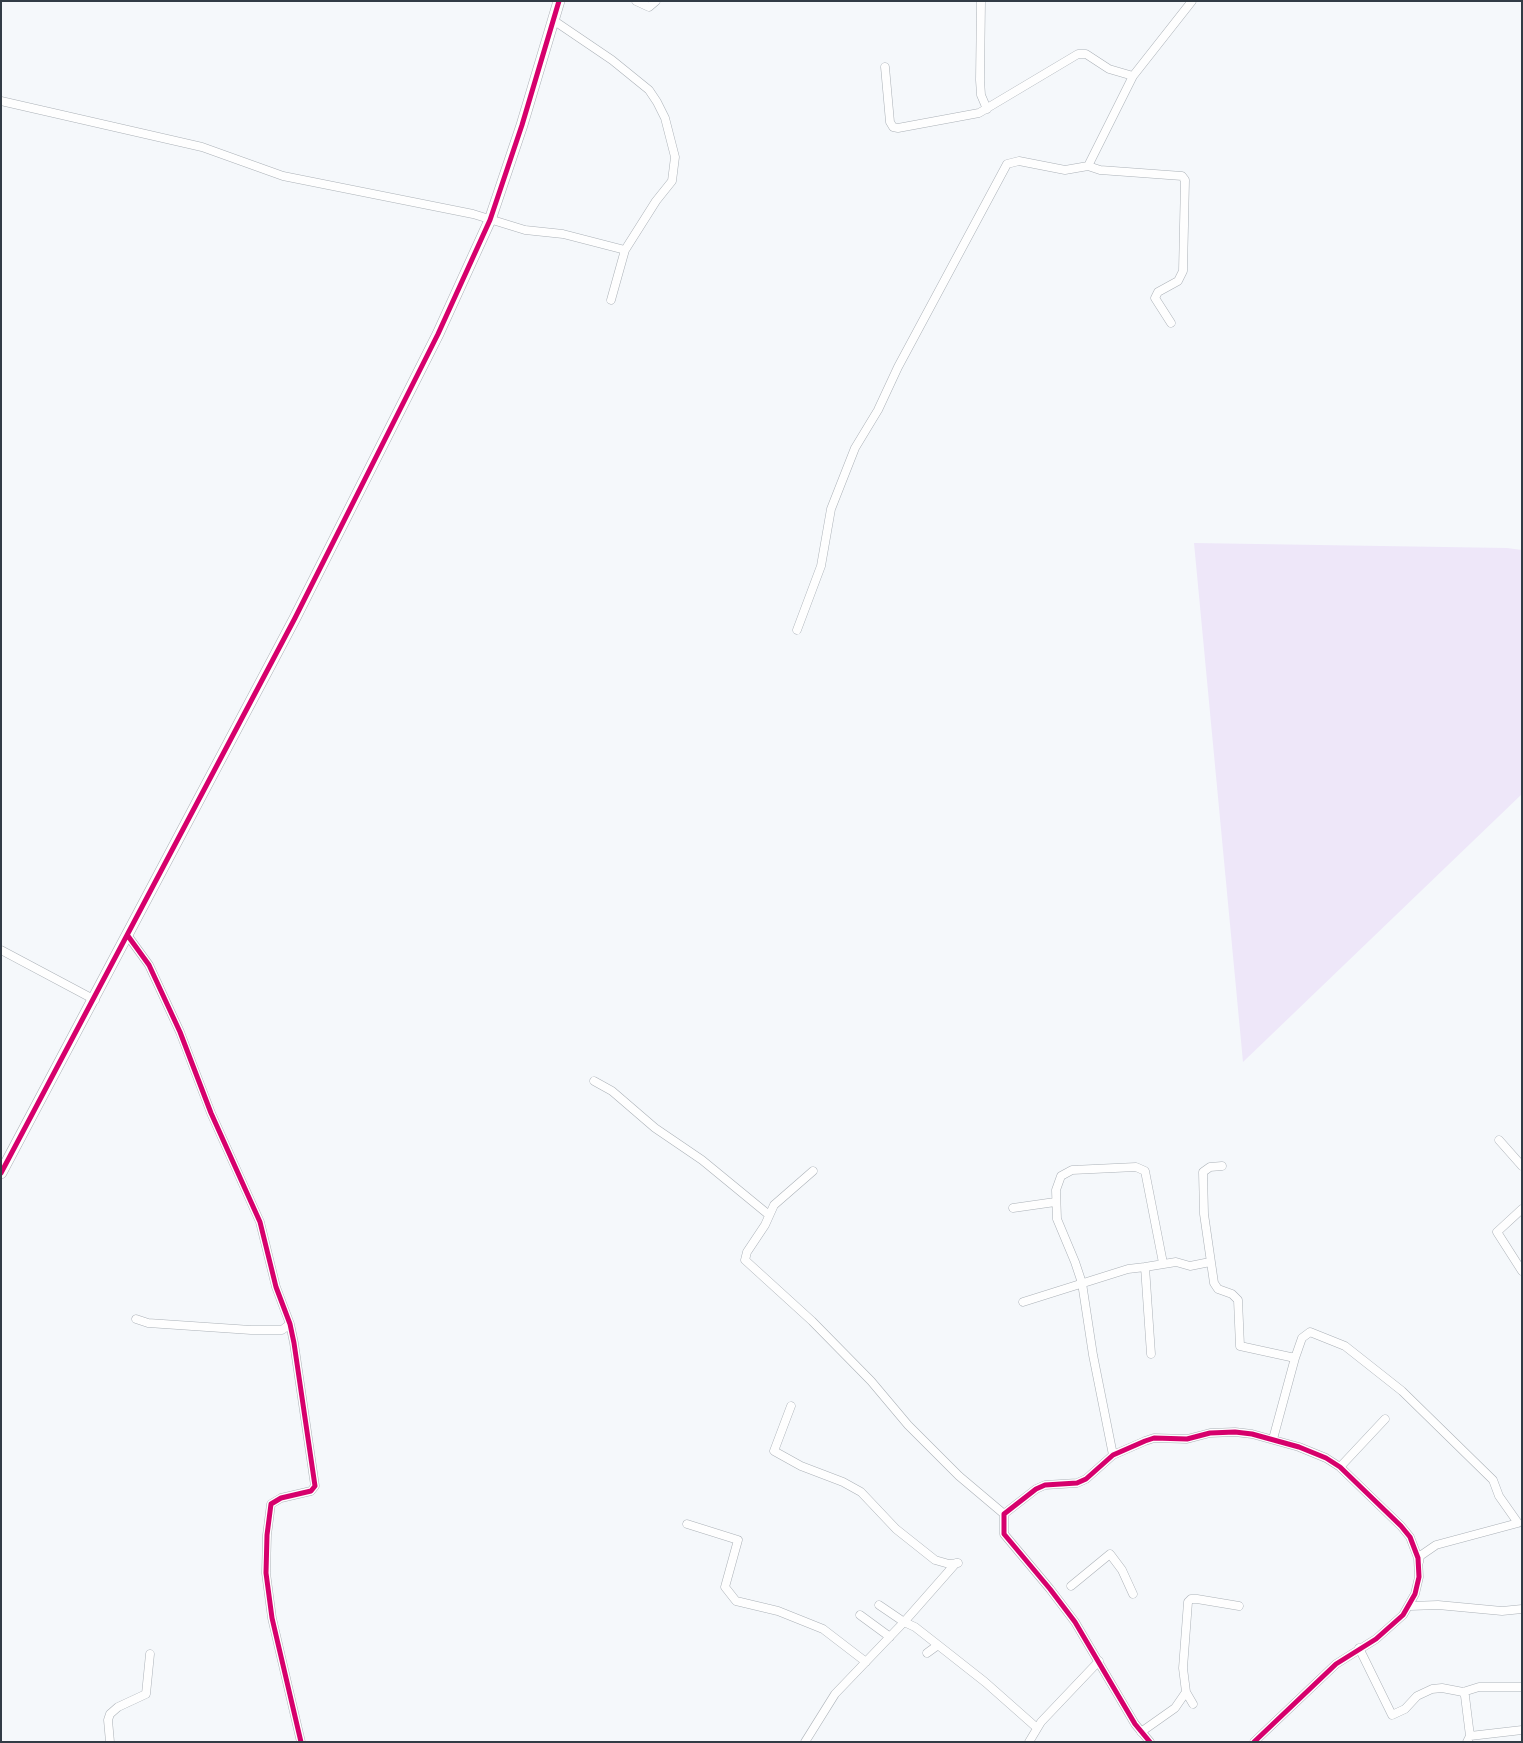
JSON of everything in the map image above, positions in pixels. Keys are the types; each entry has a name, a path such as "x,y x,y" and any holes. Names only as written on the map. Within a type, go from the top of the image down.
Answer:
{"street":[{"path":"1,1173 128,936 343,526 438,334 490,220 522,125 558,1"},
{"path":"636,1 649,7 656,1"},
{"path":"981,1 980,80 981,95 987,109"},
{"path":"1088,166 1134,76 1192,1"},
{"path":"553,20 634,77 657,102 665,118 675,157 675,173 669,186 656,201 625,250 611,300"},
{"path":"885,67 890,122 893,127 970,115 987,109 1078,54 1086,54 1114,72 1134,76"},
{"path":"1,101 202,147 283,176 473,214 525,230 562,234 625,250"},
{"path":"797,630 821,566 834,502 852,455 954,267 1005,166 1011,162 1019,161 1065,170 1088,166 1100,170 1178,174 1184,178 1183,271 1178,281 1158,292 1155,298 1171,323"},
{"path":"128,936 149,965 180,1032 211,1113 260,1222 276,1287 290,1324 315,1486 310,1491 281,1498 271,1504 267,1535 266,1572 272,1618 301,1742"},
{"path":"1,950 94,1000"},
{"path":"594,1081 612,1091 655,1128 718,1172 769,1215"},
{"path":"1498,1140 1522,1166"},
{"path":"1222,1166 1210,1167 1203,1172 1204,1214 1214,1283 1218,1290 1232,1294 1238,1300 1240,1346 1295,1358"},
{"path":"1113,1455 1093,1356 1082,1283 1075,1262 1059,1228 1055,1202 1058,1182 1066,1172 1091,1169 1141,1168 1148,1175 1163,1263"},
{"path":"813,1171 774,1205 765,1226 746,1252 745,1260 812,1321 870,1381 908,1425 959,1476 1004,1514"},
{"path":"1013,1208 1055,1202"},
{"path":"1522,1209 1498,1232 1522,1271"},
{"path":"1023,1302 1128,1269 1163,1263 1176,1262 1190,1266 1210,1262"},
{"path":"1145,1267 1151,1354"},
{"path":"136,1319 148,1323 251,1330 282,1330 290,1324"},
{"path":"1273,1439 1295,1358 1302,1338 1310,1332 1345,1346 1402,1391 1493,1480 1499,1496 1518,1523 1436,1545 1420,1556 1418,1563"},
{"path":"791,1406 774,1451 801,1466 843,1482 861,1492 896,1529 935,1560 949,1564 957,1563 835,1694 805,1742"},
{"path":"1340,1467 1385,1419"},
{"path":"1150,1742 1141,1732 1099,1661 1050,1589 1004,1534 1004,1514 1021,1499 1045,1485 1077,1483 1086,1479 1113,1455 1154,1438 1187,1439 1210,1433 1235,1432 1273,1439 1312,1452 1340,1467 1410,1537 1418,1563 1419,1577 1410,1606 1387,1630 1336,1664 1296,1699 1254,1742"},
{"path":"687,1524 738,1540 725,1587 736,1601 778,1611 823,1629 866,1662"},
{"path":"1071,1586 1110,1554 1122,1570 1133,1594"},
{"path":"1193,1704 1186,1692 1183,1668 1188,1602 1191,1599 1239,1606"},
{"path":"879,1604 904,1622 915,1627 938,1645 985,1682 1037,1728"},
{"path":"1410,1606 1438,1605 1502,1611 1522,1609"},
{"path":"860,1615 890,1637"},
{"path":"927,1653 938,1645"},
{"path":"1359,1648 1380,1686 1391,1714 1405,1709 1417,1696 1432,1689 1442,1688 1463,1692 1479,1688 1522,1687"},
{"path":"110,1742 108,1720 110,1714 146,1694 150,1654"},
{"path":"1029,1742 1037,1728 1099,1661"},
{"path":"1141,1732 1175,1708 1186,1692"},
{"path":"1463,1692 1469,1739 1522,1730"}],"shaded area":[{"path":"1194,543 1507,548 1522,550 1522,794 1243,1062"}],"cycle path":[{"path":"1,1173 295,618 438,334 490,220 522,125 559,1"},
{"path":"128,936 149,965 180,1032 211,1113 260,1222 276,1287 290,1324 315,1486 311,1491 281,1498 271,1504 267,1535 266,1573 272,1618 301,1742"},
{"path":"1150,1742 1135,1724 1075,1622 1004,1534 1004,1514 1036,1489 1045,1485 1077,1483 1086,1479 1113,1455 1145,1441 1154,1438 1187,1439 1210,1433 1235,1432 1252,1434 1299,1447 1326,1458 1340,1467 1401,1526 1410,1537 1418,1558 1419,1577 1415,1594 1403,1615 1376,1639 1336,1664 1254,1742"}]}
